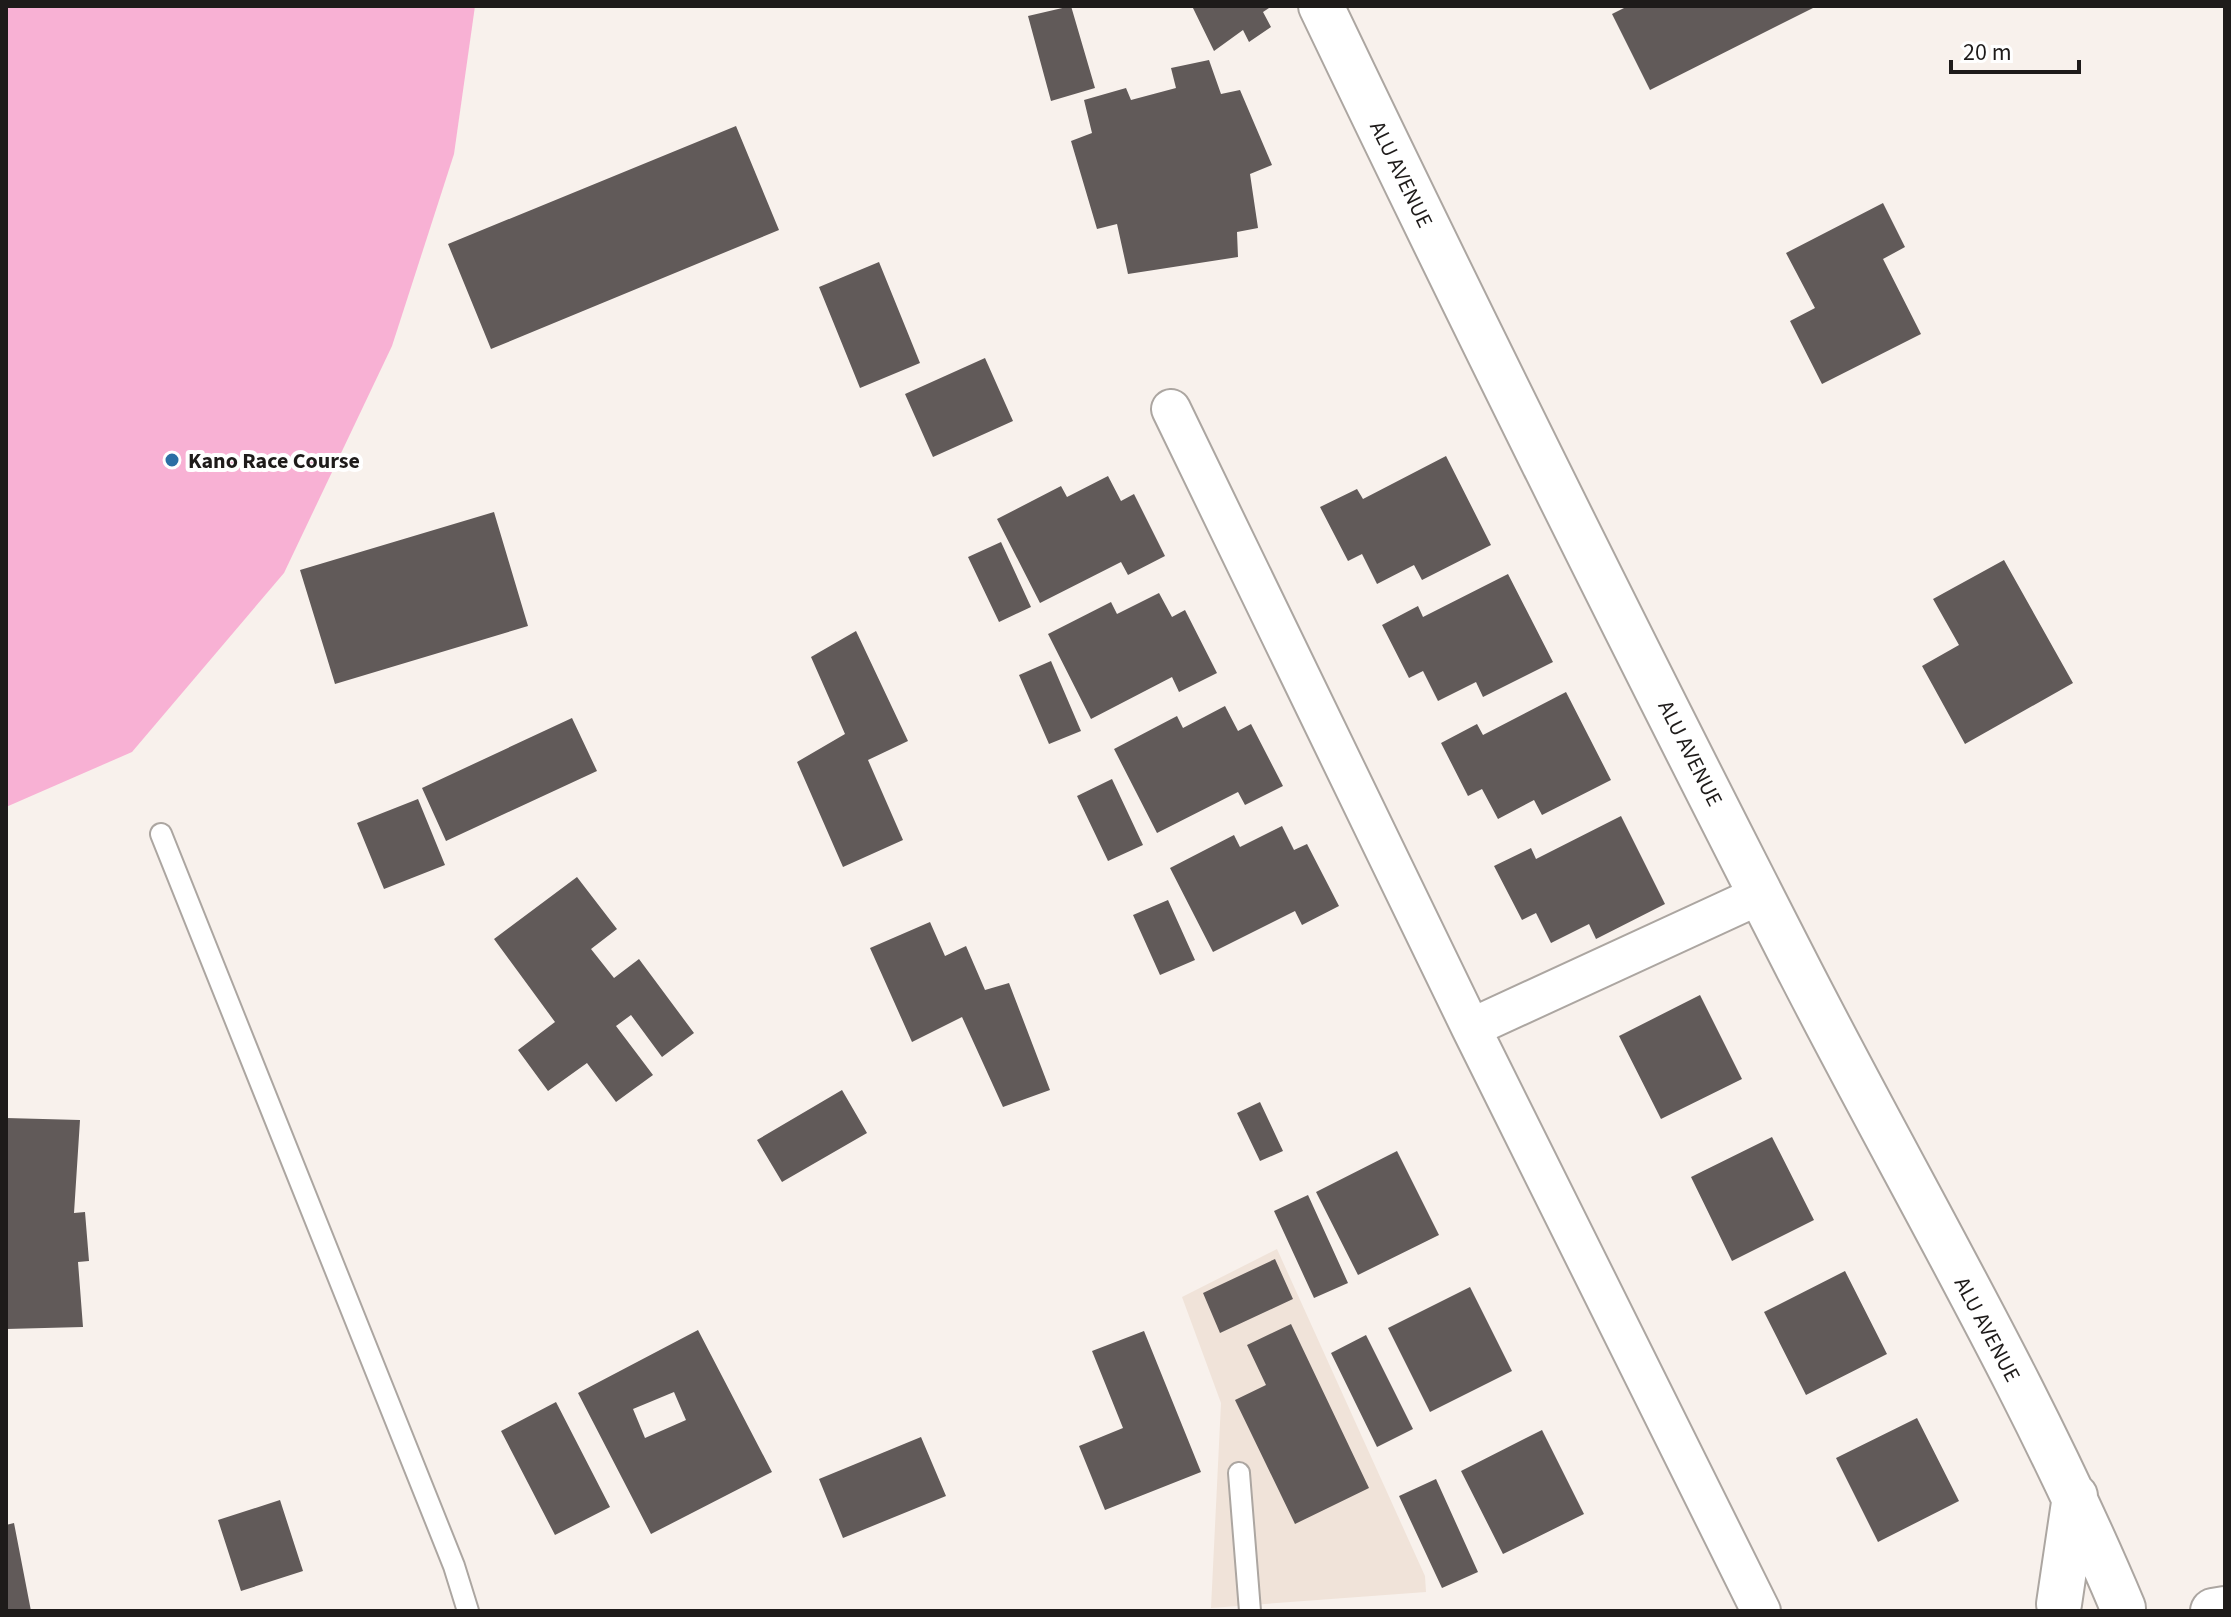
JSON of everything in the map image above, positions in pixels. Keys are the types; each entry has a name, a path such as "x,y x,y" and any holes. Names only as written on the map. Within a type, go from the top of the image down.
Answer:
{"street":[{"name":"ALU AVENUE","path":"1321,6 1424,222 1762,894 2075,1494 2126,1610"},
{"path":"1171,409 1471,1028 1761,1611"},
{"path":"1471,1028 1762,894"},
{"path":"2075,1494 2049,1608 2091,1602 2126,1610"},
{"path":"2213,1611 2225,1609"}],"lane":[{"path":"161,834 454,1566 468,1611"},
{"path":"1239,1473 1250,1611"}],"shaded area":[{"name":"Kano Race Course","path":"6,6 475,6 454,154 392,346 284,573 132,752 6,807"},
{"path":"1277,1249 1425,1576 1426,1592 1211,1608 1221,1403 1182,1297"}],"building":[{"path":"1071,6 1095,88 1051,101 1028,16"},
{"path":"1192,6 1272,6 1263,12 1271,27 1249,42 1243,30 1214,51"},
{"path":"1628,6 1817,6 1650,90 1612,14"},
{"path":"1209,60 1221,94 1240,90 1272,165 1250,174 1258,228 1237,232 1238,257 1128,274 1117,224 1097,229 1071,141 1092,133 1084,100 1126,88 1131,100 1176,88 1171,68"},
{"path":"736,126 779,230 491,349 448,244"},
{"path":"1883,203 1905,247 1883,259 1921,334 1822,384 1790,321 1815,308 1786,253"},
{"path":"879,262 920,363 860,388 819,287"},
{"path":"985,358 1013,421 933,457 905,394"},
{"path":"1446,456 1491,545 1422,580 1414,565 1377,584 1362,554 1348,561 1320,507 1357,489 1363,499"},
{"path":"1108,476 1121,501 1134,494 1165,556 1128,575 1121,562 1040,603 997,519 1061,486 1067,497"},
{"path":"494,512 528,626 335,684 300,570"},
{"path":"1001,542 1031,607 999,622 968,557"},
{"path":"2004,560 2073,683 1965,744 1922,666 1959,645 1933,599"},
{"path":"1508,574 1553,662 1483,697 1476,682 1438,701 1423,671 1409,678 1382,625 1418,606 1423,617"},
{"path":"1159,593 1172,617 1185,610 1217,673 1179,692 1172,677 1091,719 1048,634 1111,602 1117,614"},
{"path":"856,631 908,741 868,760 903,840 843,867 797,762 845,734 811,657"},
{"path":"1051,661 1081,731 1049,744 1019,675"},
{"path":"1566,692 1611,780 1542,815 1534,800 1498,819 1482,789 1468,796 1441,743 1477,724 1483,735"},
{"path":"1225,706 1238,731 1251,724 1283,786 1245,805 1238,792 1157,833 1114,749 1177,716 1183,728"},
{"path":"572,718 597,771 446,841 422,788"},
{"path":"1112,779 1143,845 1108,861 1077,796"},
{"path":"418,799 445,865 384,889 357,823"},
{"path":"1621,816 1665,904 1596,939 1589,924 1551,943 1536,913 1522,920 1494,866 1531,848 1536,859"},
{"path":"1282,826 1294,850 1307,844 1339,906 1302,925 1295,911 1213,952 1170,868 1234,835 1240,847"},
{"path":"577,877 617,929 591,949 614,978 639,959 694,1033 662,1057 631,1015 616,1026 653,1075 616,1102 587,1063 548,1091 518,1050 555,1022 494,939"},
{"path":"1168,900 1195,960 1160,975 1133,915"},
{"path":"930,922 945,956 966,946 985,990 1009,983 1050,1090 1003,1107 962,1017 912,1042 870,948"},
{"path":"1700,995 1742,1079 1661,1119 1619,1036"},
{"path":"842,1090 867,1133 782,1182 757,1140"},
{"path":"1260,1102 1283,1151 1260,1161 1237,1113"},
{"path":"6,1118 80,1120 74,1213 85,1212 89,1261 78,1262 83,1327 6,1329"},
{"path":"1772,1137 1814,1220 1732,1261 1691,1177"},
{"path":"1397,1151 1439,1235 1358,1275 1316,1192"},
{"path":"1308,1195 1348,1283 1314,1298 1274,1211"},
{"path":"1275,1259 1293,1299 1220,1333 1203,1293"},
{"path":"1845,1271 1887,1354 1806,1395 1764,1312"},
{"path":"1470,1287 1512,1371 1430,1412 1388,1328"},
{"path":"1291,1324 1369,1488 1295,1524 1235,1400 1266,1385 1247,1345"},
{"path":"698,1330 772,1472 651,1534 578,1393","holes":["674,1392 686,1420 645,1438 633,1409"]},
{"path":"1144,1331 1201,1472 1105,1510 1079,1446 1123,1428 1092,1351"},
{"path":"1366,1335 1413,1429 1377,1447 1331,1353"},
{"path":"556,1402 610,1507 555,1535 501,1431"},
{"path":"1917,1418 1959,1501 1878,1542 1836,1458"},
{"path":"1542,1430 1584,1514 1503,1554 1461,1471"},
{"path":"921,1437 946,1496 843,1538 819,1479"},
{"path":"1436,1479 1478,1572 1442,1588 1399,1496"},
{"path":"280,1500 303,1571 241,1591 218,1520"},
{"path":"14,1523 31,1611 6,1611 6,1525"}],"place":[{"name":"Kano Race Course","path":"172,460"}]}
